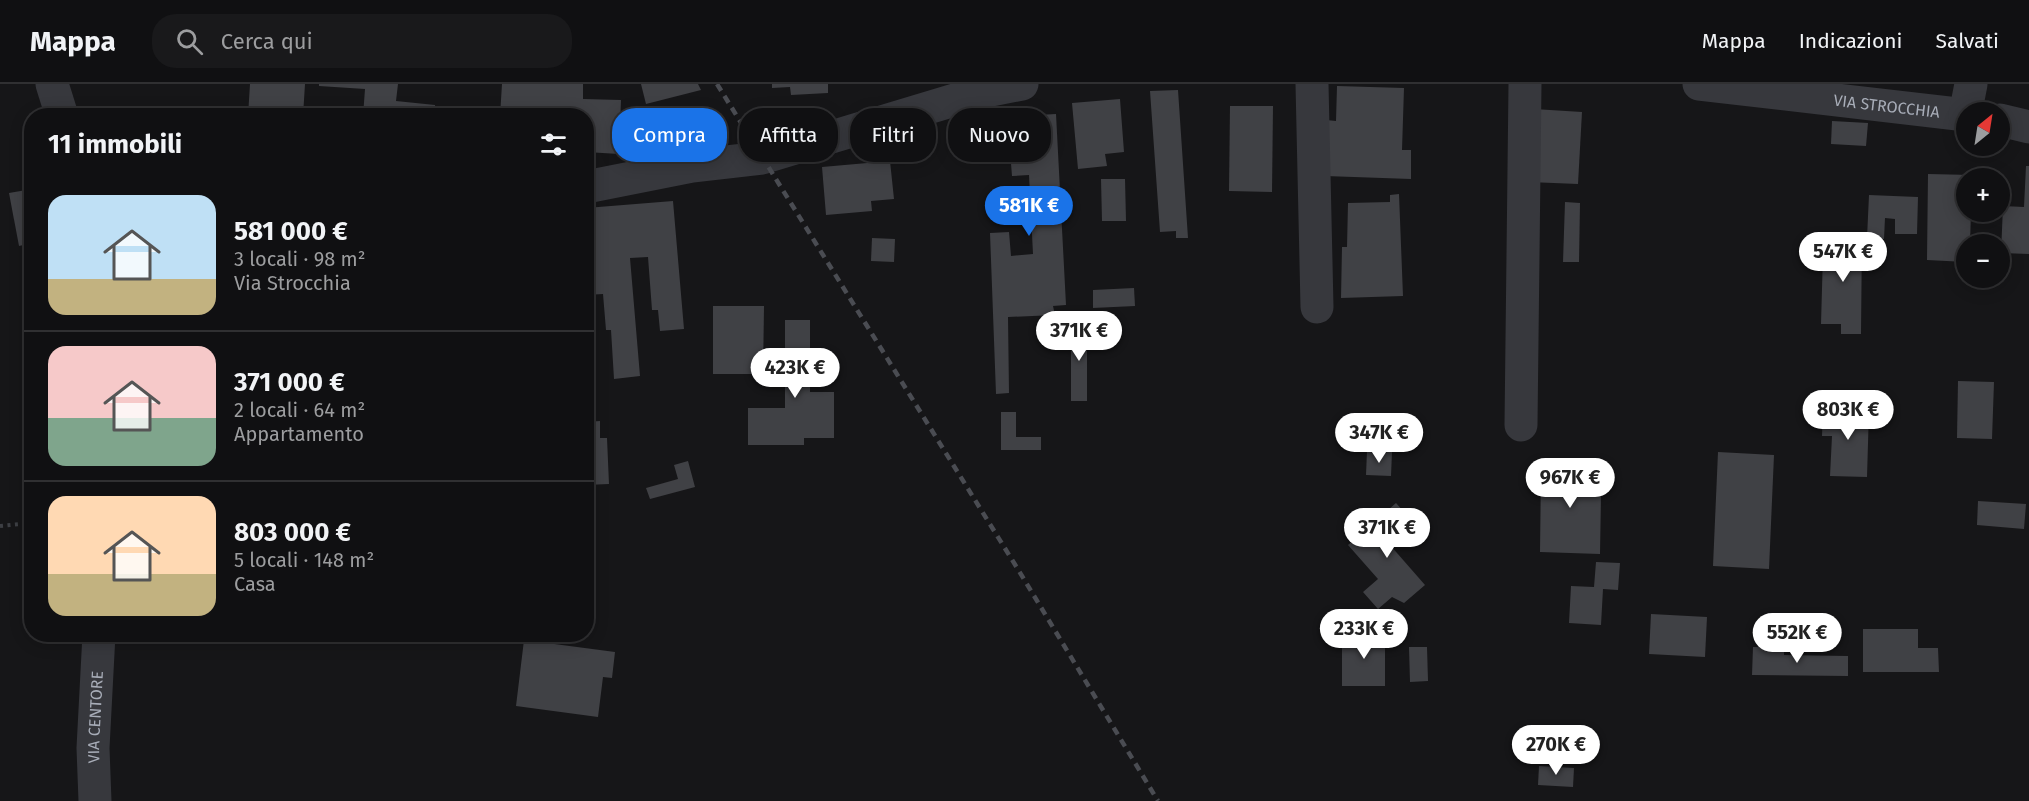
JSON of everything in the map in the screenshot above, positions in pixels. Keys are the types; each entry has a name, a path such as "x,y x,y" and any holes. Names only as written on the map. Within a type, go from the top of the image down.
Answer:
{"street":[{"path":"52,84 60,108"},
{"path":"594,185 692,166 762,158 981,92 1022,84"},
{"path":"1312,84 1317,307"},
{"path":"1521,425 1525,84"},
{"name":"VIA STROCCHIA","path":"1699,84 1956,104"},
{"path":"2010,122 2029,127"},
{"name":"VIA CENTORE","path":"95,801 93,748 99,642"}],"path":[{"path":"0,526 24,524"}],"building":[{"path":"250,84 305,84 304,108 248,108"},
{"path":"319,84 398,84 396,101 435,105 435,108 364,108 365,89 319,86"},
{"path":"502,84 583,84 583,99 621,100 621,108 612,108 612,154 594,152 594,108 500,108"},
{"path":"641,84 698,84 701,90 646,104"},
{"path":"772,84 828,84 828,93 791,95 790,87 772,88"},
{"path":"1337,86 1404,88 1402,150 1411,150 1411,179 1325,176 1326,120 1336,121"},
{"path":"1178,90 1188,238 1176,238 1176,231 1160,232 1150,91"},
{"path":"1120,99 1124,152 1105,154 1107,166 1078,169 1072,103"},
{"path":"1230,106 1273,106 1272,192 1229,191"},
{"path":"1534,109 1582,112 1578,184 1529,182"},
{"path":"1051,114 1056,114 1066,305 1053,306 1055,315 1008,317 1009,393 996,394 990,233 1009,232 1011,256 1033,254 1029,175 1012,176 1011,162 1051,162"},
{"path":"1832,121 1868,123 1866,146 1831,144"},
{"path":"890,162 894,199 871,201 872,211 826,215 822,167"},
{"path":"2026,166 2029,166 2029,254 2010,253 2010,234 2002,234 2002,222 2010,222 2010,206 2024,207"},
{"path":"1928,174 1956,175 1956,222 1971,222 1970,234 1956,234 1956,261 1927,260"},
{"path":"1101,179 1125,179 1126,221 1102,221"},
{"path":"24,190 24,245 19,246 9,193"},
{"path":"1399,194 1403,296 1341,298 1342,247 1347,247 1348,203 1390,202 1390,195"},
{"path":"1869,195 1918,197 1917,234 1895,234 1895,219 1885,218 1884,239 1867,238"},
{"path":"673,201 684,329 660,331 658,310 652,310 648,257 630,258 640,376 614,379 611,330 606,330 603,294 594,295 594,207"},
{"path":"1565,202 1580,203 1579,262 1563,262"},
{"path":"1830,234 1862,235 1861,334 1841,334 1841,324 1821,324 1823,253 1829,253"},
{"path":"872,238 895,239 894,262 871,261"},
{"path":"1134,288 1135,306 1093,308 1093,290"},
{"path":"713,306 764,306 763,374 713,374"},
{"path":"785,320 810,320 810,392 834,392 834,438 804,438 804,445 748,445 748,408 785,408"},
{"path":"1071,323 1087,323 1087,401 1071,401"},
{"path":"1958,381 1994,382 1992,439 1957,438"},
{"path":"1823,408 1869,410 1867,477 1830,476 1832,436 1822,436"},
{"path":"1001,412 1016,412 1016,437 1041,437 1041,450 1001,450"},
{"path":"594,421 600,421 600,438 607,438 609,484 594,485"},
{"path":"1367,451 1392,452 1391,476 1366,475"},
{"path":"1718,452 1774,455 1769,569 1713,566"},
{"path":"688,461 695,487 650,499 646,488 678,479 674,465"},
{"path":"1548,461 1594,461 1594,496 1601,496 1600,554 1540,552 1541,470 1548,470"},
{"path":"1978,501 2026,504 2024,529 1977,525"},
{"path":"1396,503 1414,523 1390,545 1425,585 1404,603 1392,597 1378,609 1363,592 1378,579 1348,545"},
{"path":"1596,562 1620,563 1618,590 1603,589 1601,625 1569,623 1571,586 1594,587"},
{"path":"1651,614 1707,617 1705,657 1649,654"},
{"path":"1863,629 1918,629 1918,648 1938,648 1939,672 1863,672"},
{"path":"1342,633 1385,633 1385,686 1342,686"},
{"path":"524,642 615,652 612,678 603,677 598,717 516,706"},
{"path":"1409,647 1427,647 1428,681 1410,682"},
{"path":"1753,647 1784,647 1784,655 1848,656 1848,676 1752,675"},
{"path":"1539,766 1574,768 1573,787 1538,785"}],"railway":[{"path":"717,84 1019,571 1158,801"}]}
